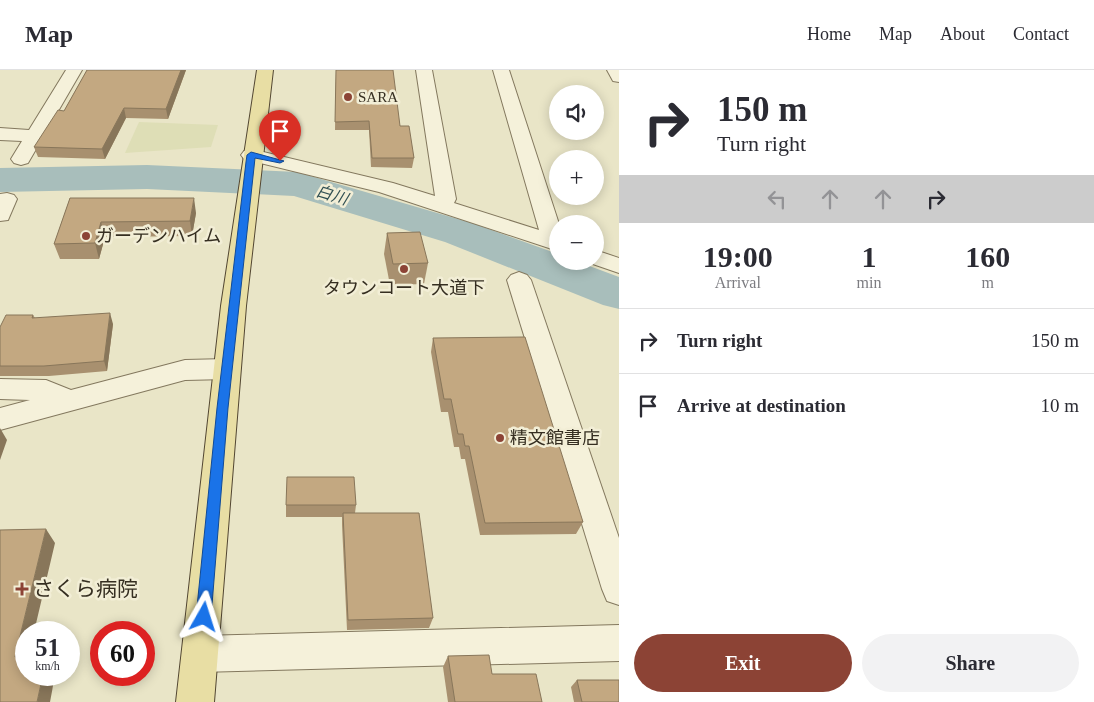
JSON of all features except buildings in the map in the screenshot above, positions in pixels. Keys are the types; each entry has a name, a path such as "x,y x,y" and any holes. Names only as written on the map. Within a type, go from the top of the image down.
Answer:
{"main road":[{"path":"195,702 246,192 265,70"}],"street":[{"path":"21,159 74,70"},
{"path":"424,70 446,199"},
{"path":"501,70 549,221"},
{"path":"615,70 619,77"},
{"path":"0,134 35,136"},
{"path":"250,159 386,187 549,241"},
{"path":"604,261 619,266"},
{"path":"519,280 619,590"},
{"path":"0,419 185,370 227,369"},
{"path":"0,389 46,390 67,400"},
{"path":"200,654 619,643"}],"green space":[{"path":"139,122 218,125 211,147 125,153"}],"waterway":[{"name":"白川","path":"0,180 147,177 297,184 460,233 619,294"}],"place":[{"name":"SARA","path":"348,97"},
{"name":"ガーデンハイム","path":"86,236"},
{"name":"タウンコート大道下","path":"404,269"},
{"name":"精文館書店","path":"500,438"},
{"name":"さくら病院","path":"22,589"}],"route":[{"path":"204,617 223,408 251,155 280,161"}]}
